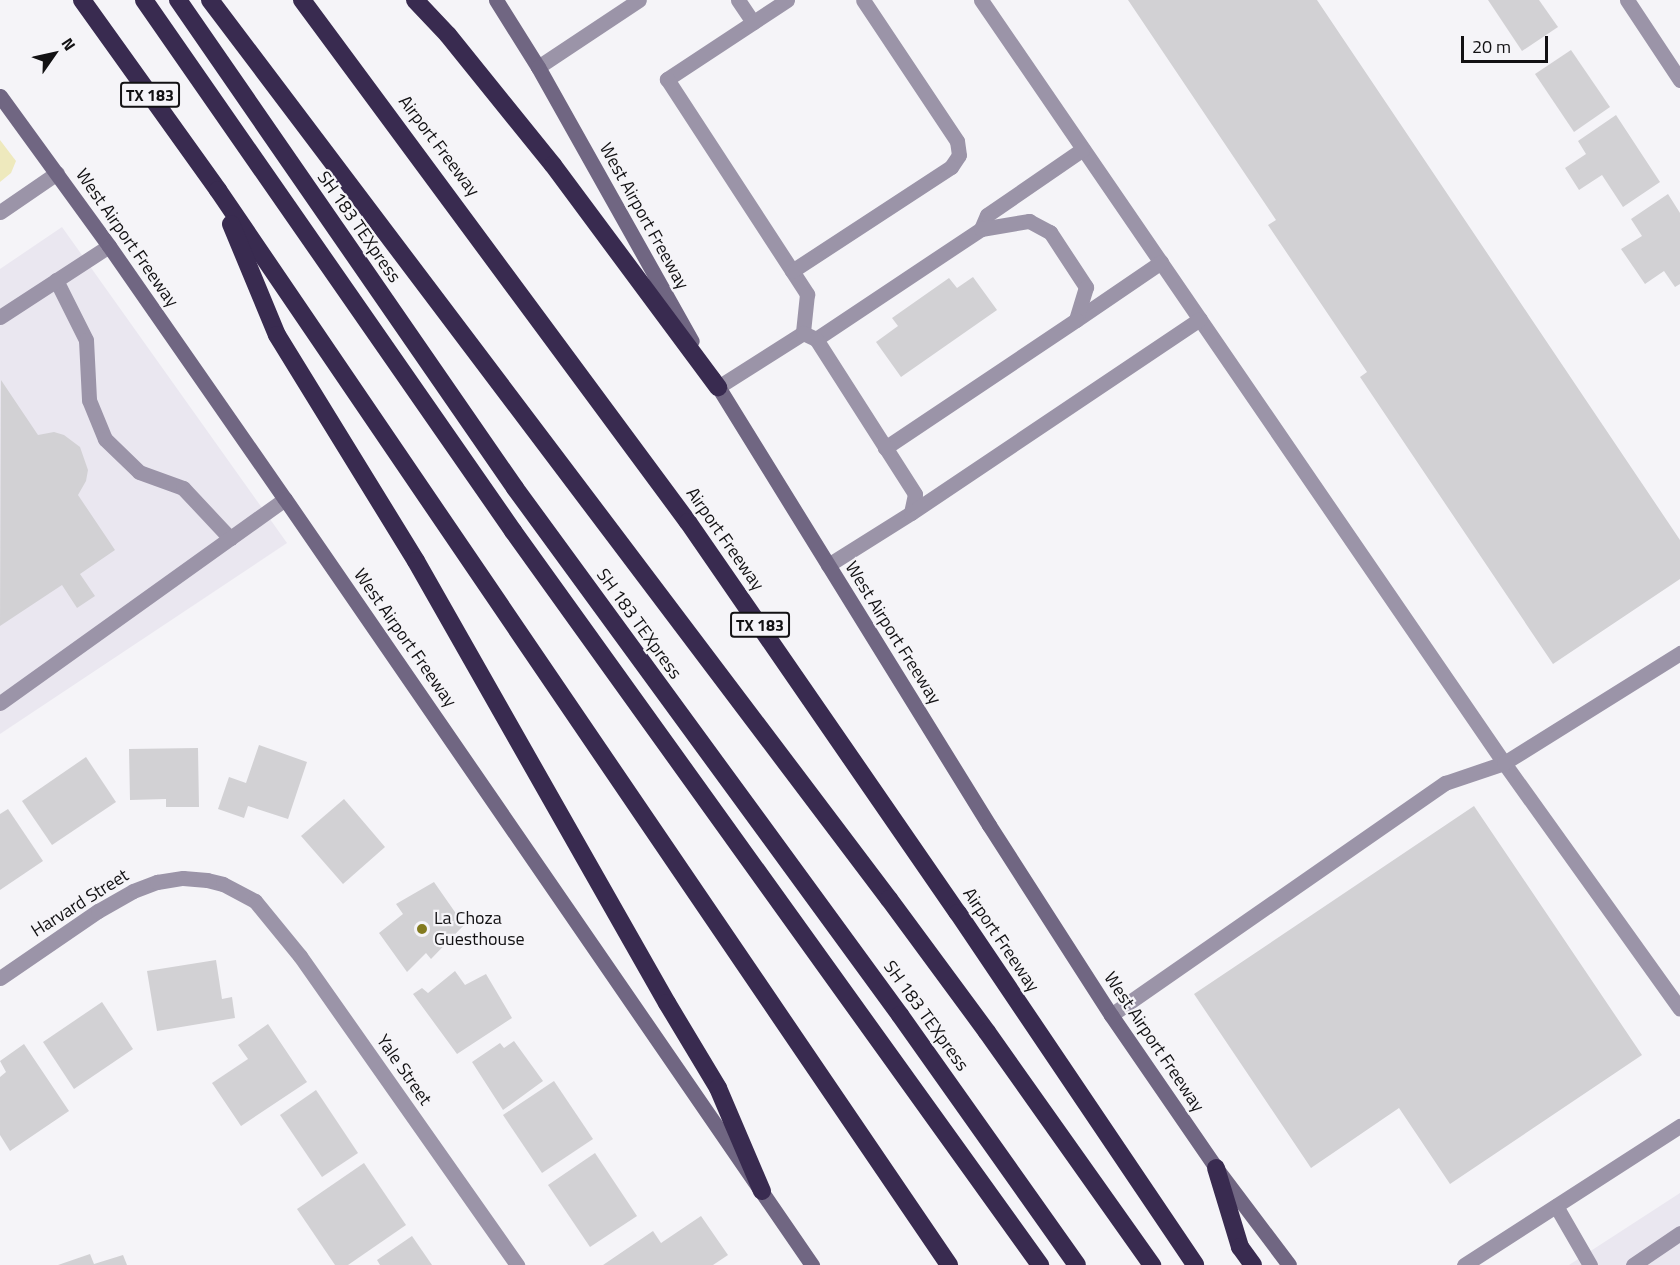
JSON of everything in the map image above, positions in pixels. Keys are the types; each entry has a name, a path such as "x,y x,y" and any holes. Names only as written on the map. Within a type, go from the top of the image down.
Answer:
{"highway":[{"name":"TX 183","path":"82,0 218,190 950,1265"},
{"path":"144,0 513,531 1040,1265"},
{"name":"SH 183 TEXpress","path":"178,0 515,488 900,1015 1077,1265"},
{"path":"210,0 896,908 1152,1265"},
{"name":"Airport Freeway","path":"302,0 688,522 944,893 1195,1265"},
{"path":"415,0 448,35 553,165 718,387"},
{"path":"218,190 277,335 417,561 667,1003 718,1088 762,1191"},
{"path":"1215,1168 1240,1247 1252,1265"}],"main road":[{"name":"West Airport Freeway","path":"496,0 538,67 718,387 989,825 1111,1015 1215,1168 1289,1265"},
{"name":"West Airport Freeway","path":"0,96 109,246 285,499 812,1265"}],"street":[{"path":"538,67 639,0"},
{"path":"738,0 753,22"},
{"path":"787,0 667,80 807,294 809,336 915,494 911,513"},
{"path":"792,271 951,167 959,155 957,141 863,0"},
{"path":"981,0 1504,763 1680,1009"},
{"path":"1627,0 1680,80"},
{"path":"981,229 987,215 1083,149"},
{"path":"0,212 57,173"},
{"path":"718,387 809,336 981,229 1029,221 1050,232 1086,287 1076,320"},
{"path":"0,317 109,246"},
{"path":"885,448 1161,262"},
{"path":"56,280 86,340 89,400 105,439 139,472 183,488 230,538"},
{"path":"828,565 911,513 1200,319"},
{"path":"0,703 285,499"},
{"path":"1111,1015 1445,783 1504,763 1680,653"},
{"name":"Harvard Street","path":"0,978 98,911 133,891 157,882 183,878 207,880 224,884 255,901"},
{"name":"Yale Street","path":"255,901 300,956 517,1265"},
{"path":"1464,1265 1680,1126"},
{"path":"1556,1206 1590,1265"},
{"path":"1633,1265 1680,1233"}],"shaded area":[{"path":"0,140 16,161 11,173 0,182"},
{"path":"62,227 287,543 0,734 0,269"},
{"path":"1680,1193 1680,1265 1569,1265"}],"building":[{"path":"1128,0 1317,0 1680,540 1680,579 1553,664 1360,377 1367,372 1268,225 1276,220"},
{"path":"1488,0 1539,0 1558,27 1522,51"},
{"path":"1571,50 1610,107 1574,132 1535,74"},
{"path":"1616,115 1660,182 1623,207 1602,175 1579,190 1565,168 1586,154 1578,141"},
{"path":"1668,194 1680,213 1680,284 1675,287 1664,271 1645,284 1621,249 1642,236 1631,219"},
{"path":"973,277 997,310 901,377 876,342 898,326 892,318 949,278 957,288"},
{"path":"1,380 38,435 54,432 64,435 80,447 88,470 86,481 78,495 115,550 80,574 95,596 77,608 62,585 0,626"},
{"path":"259,745 307,762 288,819 248,806 244,818 218,809 229,777 246,783"},
{"path":"198,748 199,807 166,807 166,799 130,800 129,749"},
{"path":"86,757 116,802 52,845 22,801"},
{"path":"344,799 385,847 343,884 301,836"},
{"path":"1474,806 1642,1055 1450,1184 1399,1108 1311,1168 1194,994"},
{"path":"8,809 43,861 0,890 0,814"},
{"name":"La Choza Guesthouse","path":"434,882 464,925 431,959 426,953 407,972 379,933 403,914 396,904"},
{"path":"216,960 222,999 232,997 235,1018 157,1031 147,971"},
{"path":"455,971 465,985 486,974 512,1018 457,1054 413,994 422,988 428,993"},
{"path":"102,1002 133,1049 74,1089 43,1042"},
{"path":"268,1024 307,1082 241,1126 212,1083 248,1059 238,1045"},
{"path":"514,1041 543,1081 503,1110 472,1062 500,1043 504,1048"},
{"path":"24,1044 69,1111 10,1151 0,1135 0,1077 6,1072 0,1061"},
{"path":"554,1081 593,1139 542,1173 503,1115"},
{"path":"316,1090 358,1153 322,1177 280,1115"},
{"path":"595,1153 637,1216 590,1247 548,1185"},
{"path":"364,1163 406,1225 348,1265 335,1265 297,1209"},
{"path":"701,1216 728,1255 713,1265 603,1265 653,1231 661,1243"},
{"path":"412,1236 432,1265 380,1265 377,1260"},
{"path":"90,1254 94,1264 123,1255 127,1265 58,1265"}],"place":[{"name":"La Choza Guesthouse","path":"422,929"}]}
